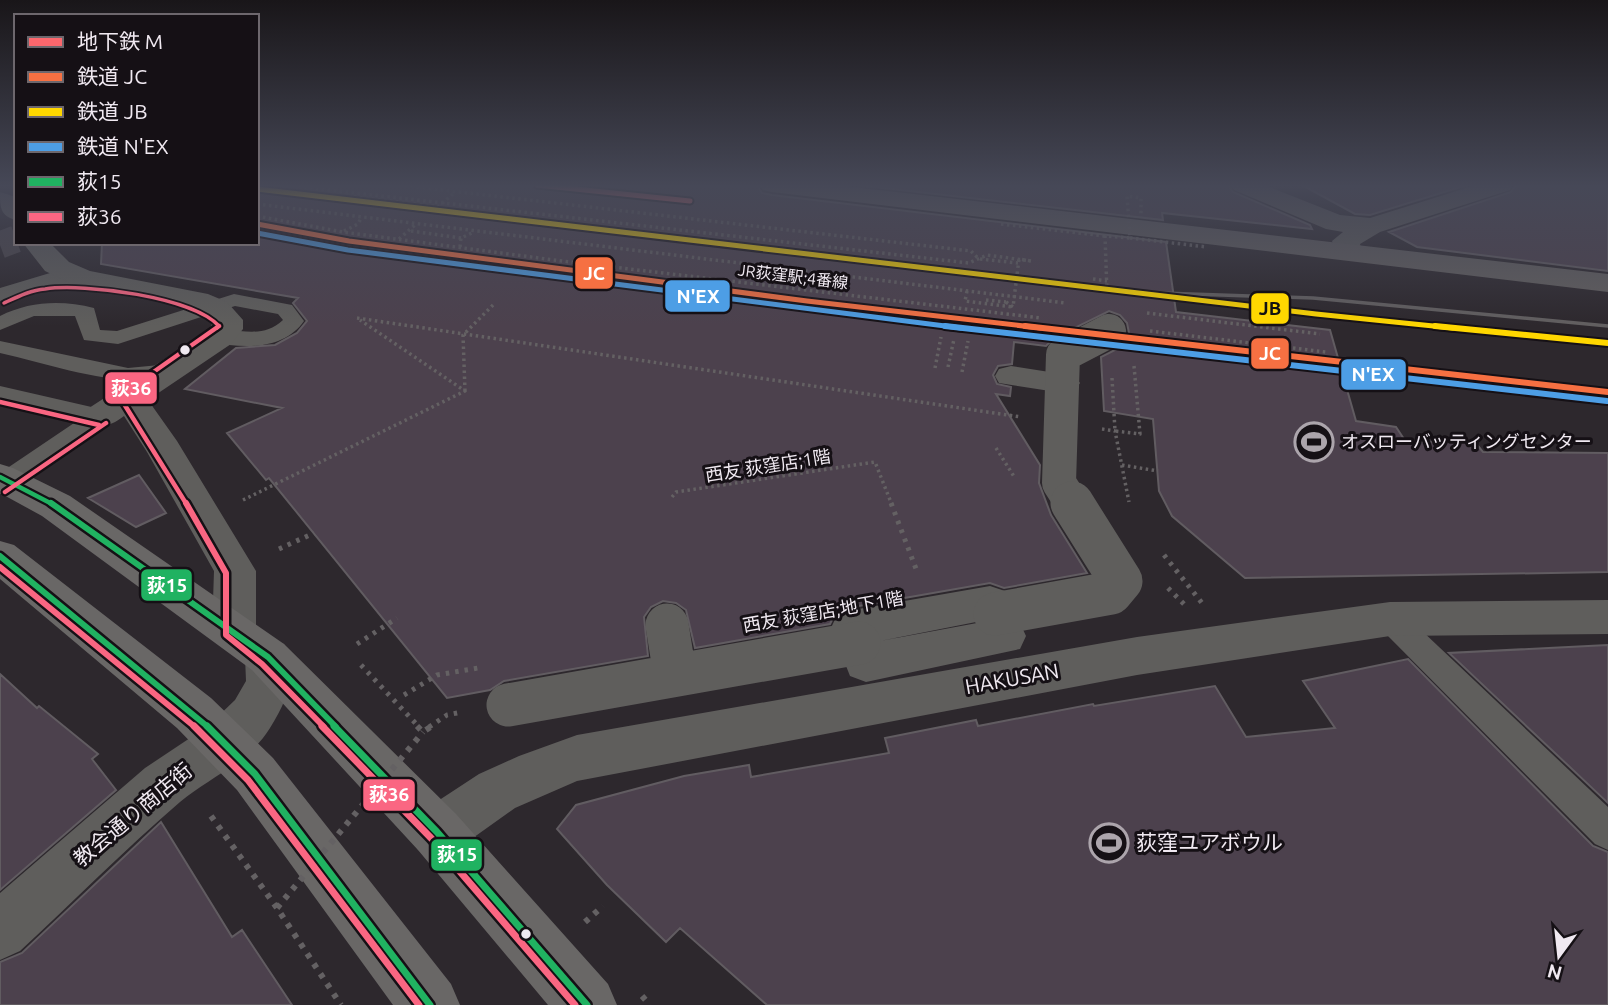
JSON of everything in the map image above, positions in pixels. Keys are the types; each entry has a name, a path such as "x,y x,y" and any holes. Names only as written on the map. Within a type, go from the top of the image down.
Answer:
{"main road":[{"path":"2,481 56,506 251,644 437,832 587,1005"},
{"path":"0,556 194,713 225,742 255,774 430,1005"}],"street":[{"path":"1187,232 1608,283"},
{"path":"1348,251 1346,241 1361,232"},
{"path":"38,245 61,269 81,279 187,298 214,306 228,320 228,329 220,337 115,407"},
{"path":"508,705 859,643 866,663 1004,636 995,614 1111,593 1121,581 1090,539 1059,484 1063,355 1124,341"},
{"path":"1012,376 1063,383"},
{"name":"教会通り商店街","path":"0,931 163,785 225,742 252,715 270,683 251,644 235,571 164,449 115,407"},
{"name":"HAKUSAN","path":"437,832 497,791 537,772 577,758 1234,641 1390,619 1608,617"},
{"path":"667,625 675,675"}],"lane":[{"path":"0,295 50,278 81,279"},
{"path":"0,324 15,314 56,307 87,312 87,325 92,335 118,338 234,300 285,309 294,321 286,330 271,337 247,341 220,337"},
{"path":"0,347 128,374 170,371"},
{"path":"0,393 115,407"},
{"path":"2,481 115,407"},
{"path":"1390,619 1608,832"}],"path":[{"name":"JR荻窪駅;4番線","path":"343,232 1045,318"},
{"path":"399,239 407,232"},
{"path":"417,232 461,238 476,232 1075,304"},
{"path":"683,232 969,263 979,259 987,255 1031,261 979,259 971,251 807,232"},
{"path":"1072,232 1207,247"},
{"path":"1130,232 1130,238"},
{"path":"1091,427 1140,434 1136,367 1124,341 1107,281 1105,236"},
{"path":"460,247 461,238"},
{"path":"1011,258 1018,261"},
{"path":"1013,307 1018,261"},
{"path":"1093,279 1107,281"},
{"path":"964,309 967,291"},
{"path":"965,300 971,298 1006,302 1013,307"},
{"path":"965,300 1013,307"},
{"path":"465,391 463,335 475,320 494,304"},
{"path":"1143,313 1320,334"},
{"path":"465,391 357,318 1024,417"},
{"path":"935,368 941,337"},
{"path":"948,367 954,339"},
{"path":"962,372 968,341"},
{"path":"1124,341 1326,352"},
{"path":"1111,368 1115,431 1129,503"},
{"path":"243,500 465,391"},
{"name":"西友 荻窪店;地下1階","path":"669,496 676,492 875,462 922,583"},
{"name":"西友 荻窪店;1階","path":"669,496 873,464"},
{"path":"1122,465 1158,471"},
{"path":"279,550 314,533"},
{"path":"1157,547 1234,641"},
{"path":"357,644 397,618"},
{"path":"277,908 423,732 361,665"},
{"path":"211,816 277,908 341,1005"}],"building":[{"path":"259,232 1081,232 1166,242 1176,312 1330,330 1356,421 1396,427 1406,442 1474,441 1483,452 1608,453 1608,572 1245,578 1172,516 1159,491 1153,419 1104,411 1101,357 1119,348 1129,333 1127,323 1120,315 1109,311 1054,338 1046,346 1014,342 1012,364 998,366 993,375 997,384 1011,387 1010,396 996,394 1040,465 1039,483 1051,515 1087,573 1004,588 990,583 853,607 836,612 830,624 695,648 686,610 676,603 663,601 651,607 644,617 648,656 504,681 490,690 447,698 269,478 266,480 227,433 282,408 185,389 236,348 275,345 297,333 307,321 293,303 298,298 101,264 102,245 259,245"},
{"path":"1389,232 1608,232 1608,271 1417,247"},
{"path":"139,475 166,513 136,527 88,498"},
{"path":"1608,645 1608,803 1449,653"},
{"path":"1408,659 1593,846 1608,852 1608,1005 767,1005 680,928 666,942 607,885 557,829 576,805 684,776 749,765 751,777 889,753 885,738 976,720 978,726 1093,704 1094,706 1215,686 1246,737 1335,728 1303,681"},
{"path":"0,674 37,708 39,706 98,754 92,759 116,790 0,890"},
{"path":"161,822 232,937 242,930 292,1005 0,1005 0,962 22,953"}],"tunnel":[{"path":"0,245 14,240"}],"railway":[{"path":"1132,292 1313,298 1608,326"}],"rail line":[{"name":"JC","path":"300,232 349,241 807,301 1608,392"},
{"name":"JB","path":"620,232 1316,314 1608,343"},
{"name":"N'EX","path":"259,233 348,250 806,310 1607,401"}],"transit line":[{"name":"荻36","path":"4,303 44,289 87,289 142,296 193,308 211,317 219,326 125,392 121,399 157,454 226,573 226,635 262,664 431,838 575,1005"},
{"name":"荻36","path":"0,402 99,425"},
{"name":"荻36","path":"5,492 106,423"},
{"name":"荻15","path":"0,477 56,506 268,657 437,832 587,1005"},
{"name":"荻15","path":"0,556 194,713 255,774 430,1005"},
{"name":"荻36","path":"0,567 188,720 248,780 419,1005"}],"place":[{"name":"オスローバッティングセンター","path":"1314,442"},
{"name":"荻窪ユアボウル","path":"1109,843"}]}
